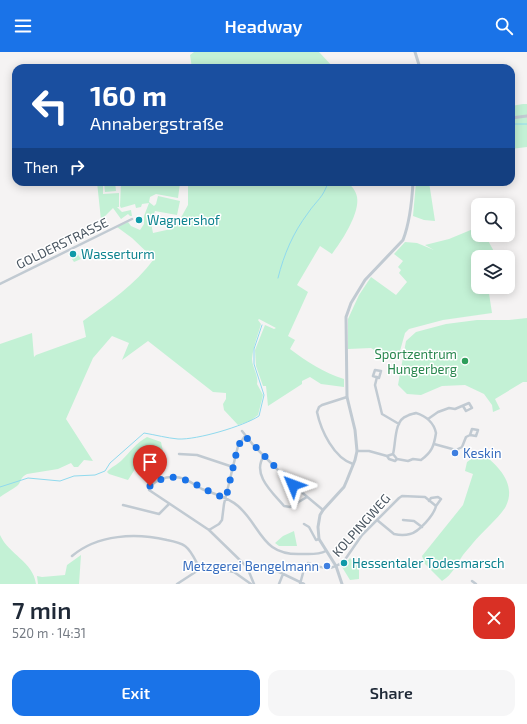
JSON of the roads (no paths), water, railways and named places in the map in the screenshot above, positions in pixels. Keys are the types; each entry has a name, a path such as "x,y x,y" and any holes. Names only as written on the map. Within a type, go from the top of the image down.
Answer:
{"street":[{"path":"415,52 419,64"},
{"path":"515,118 527,116"},
{"path":"342,584 336,566 319,539 318,527 323,510 344,486 354,464 358,447 347,397 346,316 351,303 365,280 403,240 409,217 413,186"},
{"name":"GOLDERSTRASSE","path":"0,284 132,219"},
{"path":"377,377 375,385 382,414 399,424"},
{"path":"347,397 322,405 319,407 317,412 329,442 335,452 350,463 354,464"},
{"path":"428,419 438,412 449,408 455,409 463,406"},
{"path":"357,451 369,451 387,456 389,459 395,461 397,459 408,461 413,459 421,460 431,452 434,444 436,430 428,419 416,413 404,417 399,424 395,435 396,443 393,454"},
{"path":"242,431 264,456 307,497 323,510"},
{"path":"434,444 456,450 462,446 466,437 470,435"},
{"path":"209,530 219,524 222,520 238,446 245,436"},
{"path":"179,454 197,455 233,467"},
{"path":"387,456 393,454"},
{"path":"393,454 397,459"},
{"path":"264,456 259,465 261,474 268,487 284,506 290,507 307,497"},
{"path":"252,584 247,567 209,530 168,504 150,490 150,486 157,481 171,476 179,477 214,494 226,498 238,506 264,540 277,550 294,554 319,554 326,551"},
{"name":"KOLPINGWEG","path":"308,563 328,569 344,561 354,544 402,496 425,497 436,506 441,499 438,497 431,498 429,500"},
{"path":"123,505 159,514 168,504"},
{"path":"377,520 391,533 397,535 412,534 422,527 435,510 436,506"},
{"path":"403,520 414,521 422,527"},
{"path":"304,524 309,527 316,540 319,539"},
{"path":"72,556 81,549 105,539 139,535 154,537 185,545 194,557 200,569"},
{"path":"177,584 200,569 212,568 234,572 252,584"},
{"path":"275,570 304,584"},
{"path":"300,583 303,573"},
{"path":"279,584 283,574"},
{"path":"472,581 476,584"}],"waterway":[{"path":"515,124 527,124"},
{"path":"278,278 286,252 293,236 322,195 326,186"},
{"path":"0,487 28,478 60,481 74,476 95,475 105,471 110,463 144,433 186,439 208,435 232,428 259,416 264,395 254,364 254,349 262,325"}],"place":[{"name":"Wagnershof","path":"139,220"},
{"name":"Wasserturm","path":"73,254"},
{"name":"Sportzentrum Hungerberg","path":"465,361"},
{"name":"Keskin","path":"455,453"},
{"name":"Hessentaler Todesmarsch","path":"344,563"},
{"name":"Metzgerei Bengelmann","path":"327,566"}]}
